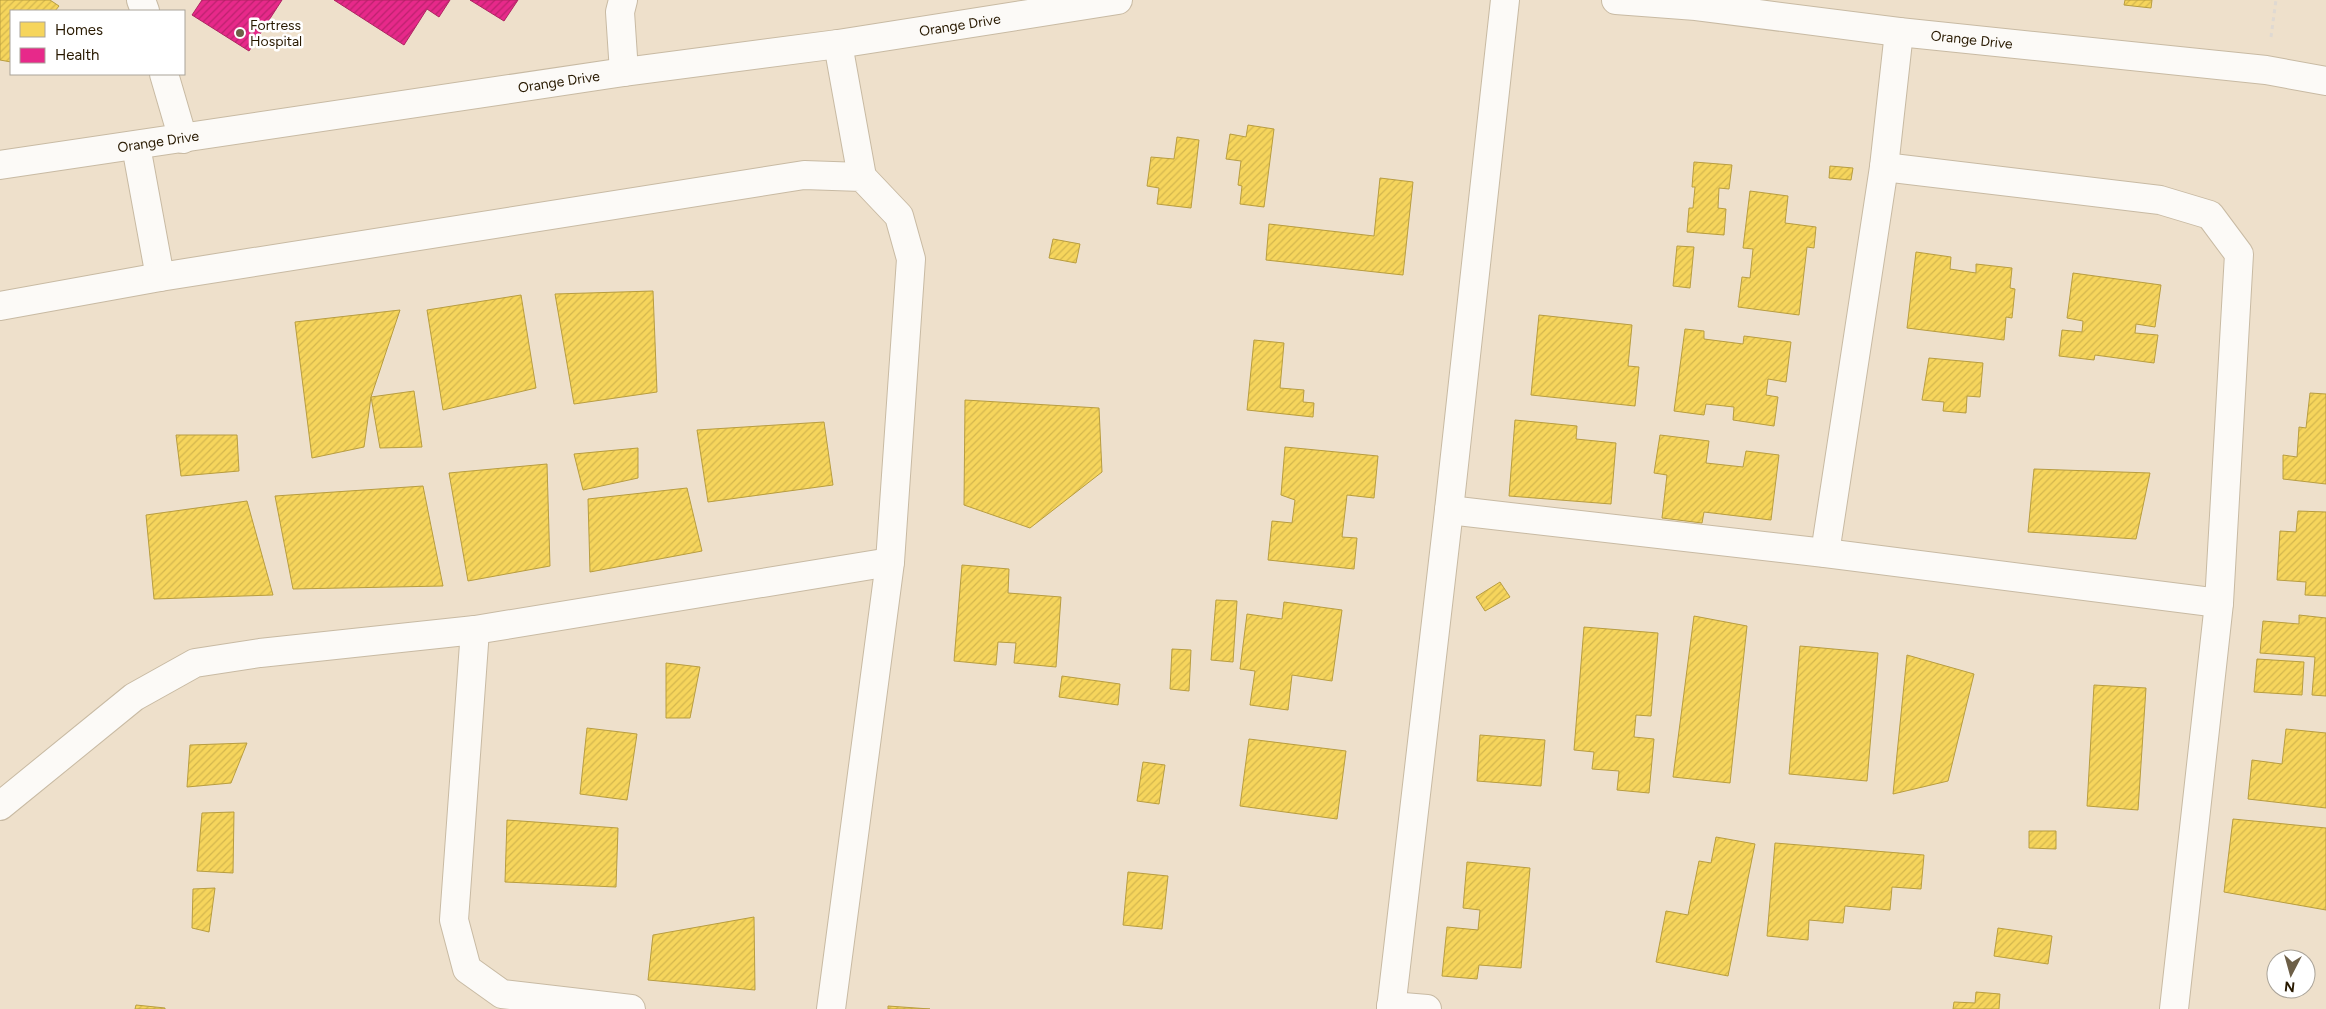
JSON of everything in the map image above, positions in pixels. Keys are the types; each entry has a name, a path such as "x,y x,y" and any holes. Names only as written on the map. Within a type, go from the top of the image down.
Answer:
{"street":[{"path":"622,0 620,12 624,72"},
{"name":"Orange Drive","path":"0,165 624,72 838,44 1118,0"},
{"path":"1427,1009 1391,1007 1449,510 1505,0"},
{"name":"Orange Drive","path":"1616,0 1698,3 1899,32 2266,70 2326,81"},
{"path":"1825,553 1884,167 1899,32"},
{"path":"831,1009 890,562 911,259 899,216 862,177 838,44"},
{"path":"164,75 183,139"},
{"path":"136,146 160,277"},
{"path":"1884,167 2160,200 2210,215 2239,254 2219,603 2174,1009"},
{"path":"0,306 160,277 804,175 862,177"},
{"path":"1449,510 1825,553 2219,603"},
{"path":"0,806 134,697 196,663 260,653 475,630 890,562"},
{"path":"475,630 454,920 467,969 502,994 632,1009"}],"building: Homes":[{"path":"0,0 50,0 59,6 56,10 10,10 10,62 0,60"},
{"path":"2125,0 2152,0 2151,8 2124,5"},
{"path":"1248,125 1274,129 1264,207 1240,204 1242,186 1238,185 1241,161 1226,159 1230,134 1246,137"},
{"path":"1177,137 1199,140 1191,208 1157,204 1159,188 1147,186 1151,157 1174,159"},
{"path":"1694,162 1732,165 1729,189 1719,188 1718,208 1726,209 1724,235 1687,232 1689,208 1693,208 1695,187 1692,187"},
{"path":"1830,166 1853,168 1851,180 1829,178"},
{"path":"1380,178 1413,182 1403,275 1266,260 1269,224 1374,236"},
{"path":"1750,191 1788,196 1785,223 1816,227 1814,248 1807,247 1799,315 1738,307 1742,277 1750,278 1753,249 1743,248"},
{"path":"1053,239 1080,244 1076,263 1049,258"},
{"path":"1677,246 1694,247 1690,288 1673,286"},
{"path":"1916,252 1951,257 1950,269 1976,273 1976,264 2012,268 2010,288 2015,289 2012,318 2006,317 2004,340 1907,328"},
{"path":"2073,273 2161,285 2155,327 2136,324 2135,333 2158,335 2154,363 2095,355 2094,360 2059,356 2062,330 2082,332 2083,321 2067,318"},
{"path":"653,291 657,392 574,404 555,294"},
{"path":"521,295 536,388 443,410 427,310"},
{"path":"400,310 371,397 364,447 312,458 295,322"},
{"path":"1539,315 1632,325 1628,366 1639,367 1635,406 1531,395"},
{"path":"1685,329 1704,331 1704,339 1743,344 1744,336 1791,342 1786,382 1768,379 1766,395 1778,397 1774,426 1733,420 1734,407 1706,404 1704,415 1674,411"},
{"path":"1254,340 1284,343 1280,388 1304,390 1303,402 1314,403 1313,417 1247,410"},
{"path":"1929,358 1983,363 1980,397 1967,396 1966,413 1943,411 1944,402 1922,400"},
{"path":"414,391 422,447 380,448 371,397"},
{"path":"2310,393 2326,394 2326,484 2283,479 2283,455 2297,457 2299,427 2306,428"},
{"path":"965,400 1099,408 1102,472 1030,528 964,505"},
{"path":"1515,420 1577,426 1576,439 1616,443 1611,504 1509,496"},
{"path":"824,422 833,485 708,502 697,430"},
{"path":"176,435 237,435 239,471 181,476"},
{"path":"1660,435 1709,441 1706,463 1743,467 1746,451 1779,455 1771,520 1704,512 1702,523 1662,518 1667,475 1654,473"},
{"path":"1285,447 1378,456 1374,498 1347,495 1342,537 1357,538 1354,569 1268,560 1272,521 1292,523 1295,500 1281,495"},
{"path":"638,448 638,478 583,490 574,454"},
{"path":"547,464 550,566 468,581 449,473"},
{"path":"2034,469 2150,473 2136,539 2028,532"},
{"path":"423,486 443,586 293,589 275,496"},
{"path":"687,488 702,551 590,572 588,499"},
{"path":"247,501 273,595 154,599 146,515"},
{"path":"2298,511 2326,512 2326,596 2305,595 2306,582 2277,580 2280,531 2296,532"},
{"path":"962,565 1009,569 1008,593 1061,597 1056,667 1014,663 1016,643 998,642 996,665 954,661"},
{"path":"1500,582 1510,597 1485,611 1476,597"},
{"path":"1216,600 1237,601 1233,662 1211,660"},
{"path":"1284,602 1342,610 1332,681 1292,675 1288,710 1250,705 1255,671 1240,669 1247,614 1282,619"},
{"path":"2299,615 2326,618 2326,696 2312,695 2315,657 2260,653 2263,621 2299,624"},
{"path":"1694,616 1747,626 1730,783 1673,777"},
{"path":"1584,627 1658,633 1651,716 1636,715 1634,737 1654,739 1649,793 1617,790 1619,771 1592,769 1594,752 1574,750"},
{"path":"1800,646 1878,653 1867,781 1789,774"},
{"path":"1172,649 1191,650 1189,691 1170,689"},
{"path":"1907,655 1974,674 1948,781 1893,794"},
{"path":"2257,659 2304,662 2302,695 2254,692"},
{"path":"666,663 700,667 690,718 666,718"},
{"path":"1062,676 1120,684 1118,705 1059,697"},
{"path":"2094,685 2146,688 2138,810 2087,806"},
{"path":"587,728 637,734 627,800 580,794"},
{"path":"2286,729 2326,733 2326,808 2248,799 2252,760 2282,764"},
{"path":"1480,735 1545,740 1541,786 1477,781"},
{"path":"1249,739 1346,751 1337,819 1240,806"},
{"path":"247,743 231,783 187,787 190,745"},
{"path":"1143,762 1165,765 1159,804 1137,801"},
{"path":"234,812 233,873 197,871 202,813"},
{"path":"2233,819 2326,828 2326,910 2224,892"},
{"path":"507,820 618,828 616,887 505,882"},
{"path":"2029,831 2056,831 2056,849 2029,848"},
{"path":"1716,837 1755,844 1728,976 1656,962 1666,911 1688,915 1699,861 1711,863"},
{"path":"1775,843 1924,855 1921,889 1892,887 1890,910 1845,906 1843,923 1809,920 1808,940 1767,936"},
{"path":"1467,862 1530,868 1521,968 1479,965 1477,979 1442,976 1447,927 1478,930 1480,910 1463,908"},
{"path":"1128,872 1168,876 1162,929 1123,925"},
{"path":"215,888 209,932 192,928 193,889"},
{"path":"754,917 755,990 648,980 653,935"},
{"path":"1998,928 2052,936 2048,964 1994,956"},
{"path":"1976,992 2000,994 1999,1009 1953,1009 1954,1002 1975,1003"},
{"path":"136,1005 165,1008 165,1009 135,1009"},
{"path":"888,1006 930,1009 888,1009"}],"building: Health":[{"name":"Fortress Hospital","path":"202,0 282,0 249,51 192,15"},
{"name":"Fortress Hospital","path":"334,0 450,0 439,17 427,9 404,45"},
{"path":"470,0 518,0 504,21"}],"place":[{"name":"Fortress Hospital","path":"240,33"}]}
